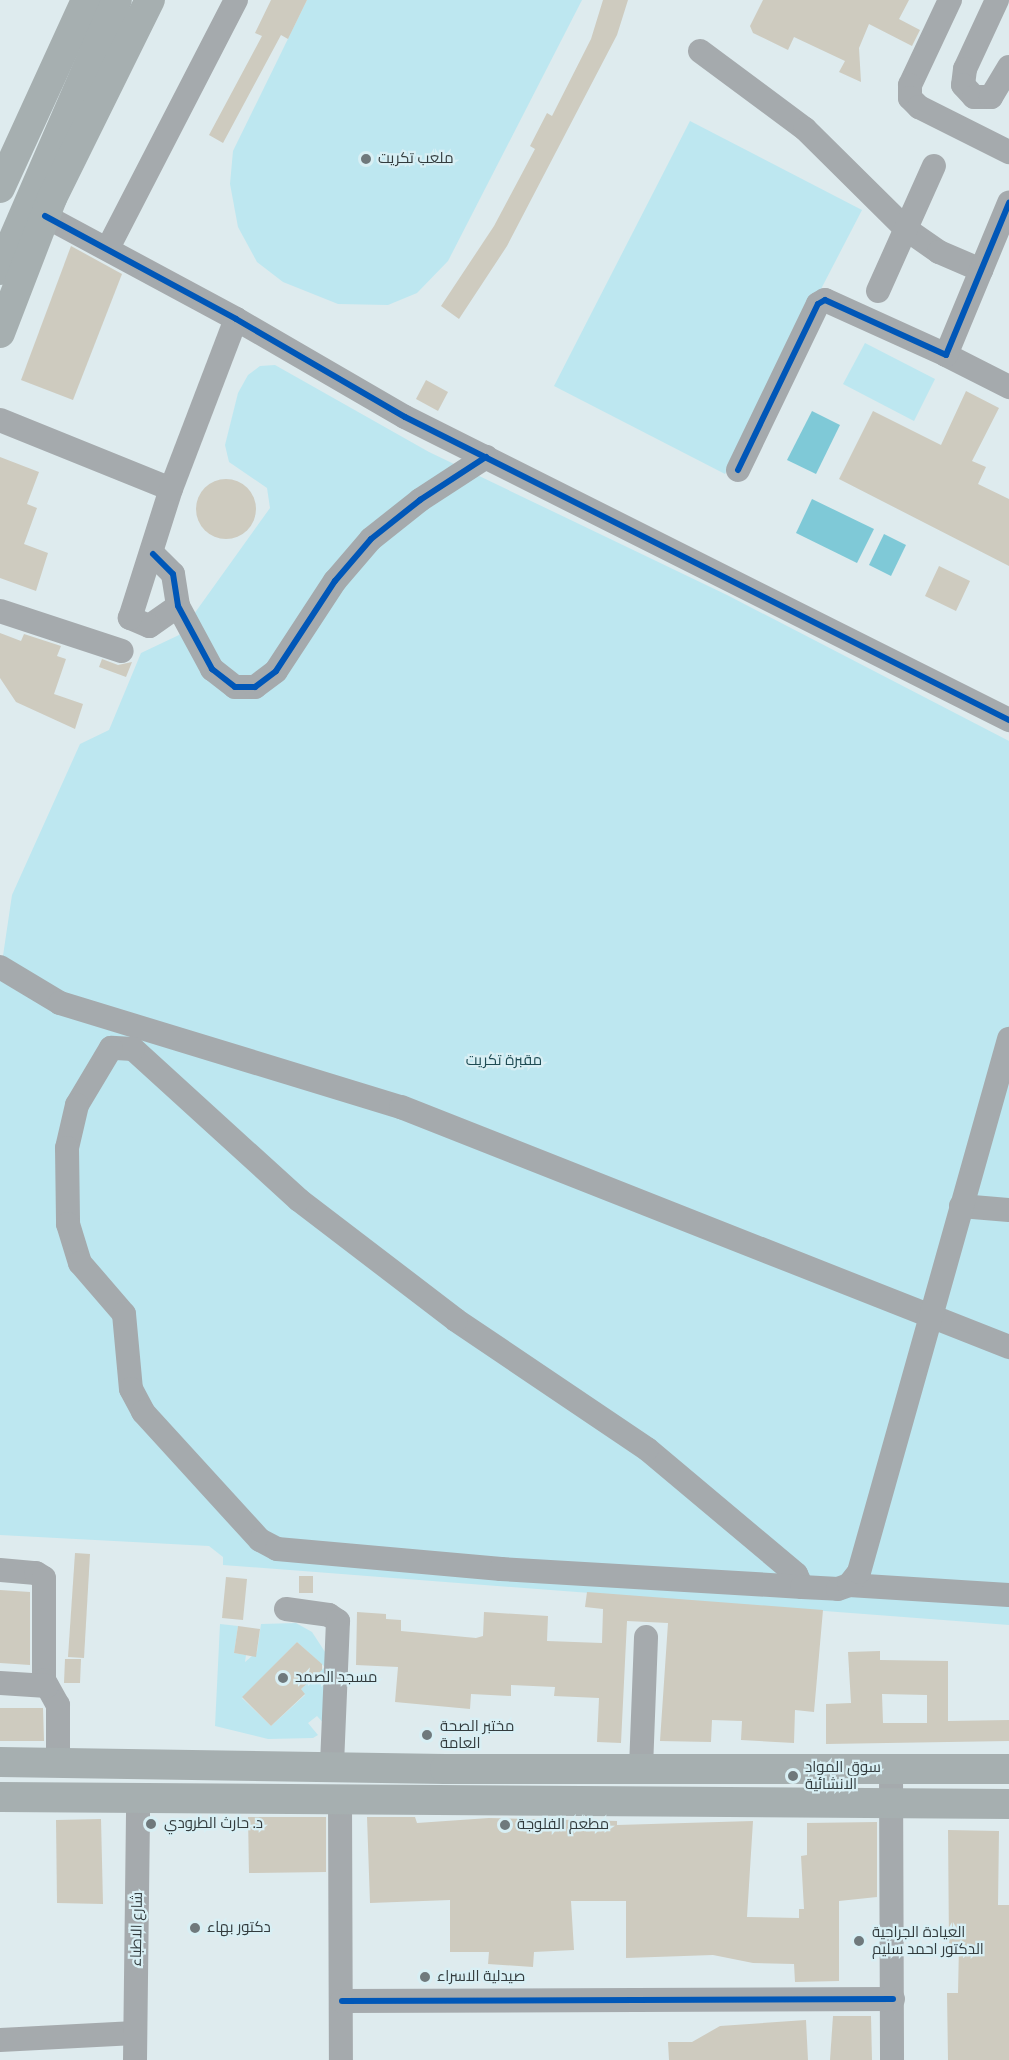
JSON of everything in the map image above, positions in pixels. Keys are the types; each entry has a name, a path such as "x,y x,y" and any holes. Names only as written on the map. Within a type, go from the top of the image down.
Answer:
{"main road":[{"path":"0,188 86,0"},
{"path":"0,270 117,0"},
{"path":"0,333 45,216 150,0"},
{"path":"0,1762 1009,1769"},
{"path":"0,1797 1009,1804"}],"street":[{"path":"108,248 236,0"},
{"path":"950,0 911,81 910,98 1009,152"},
{"path":"1000,6 963,74 963,85 974,97 990,97 1009,67"},
{"path":"700,51 806,129 906,228 939,252 981,270"},
{"path":"878,291 934,166"},
{"path":"946,355 1009,202"},
{"path":"45,216 236,319 349,387 1009,720"},
{"path":"738,470 818,304 825,300 946,355 1009,387"},
{"path":"178,606 150,626 130,618 153,554 171,489 236,319"},
{"path":"0,420 171,489"},
{"path":"153,554 173,574 178,606 219,678 241,688 255,687 276,671 335,581 371,539 420,500 486,457"},
{"path":"0,611 122,651"},
{"path":"0,967 60,1003 122,1035 401,1107 1009,1347"},
{"path":"122,1035 133,1049 308,1207 456,1320 647,1449 796,1574 802,1587"},
{"path":"122,1035 102,1057 77,1105 67,1148 68,1224 80,1263 124,1314 131,1389 144,1412 260,1540 277,1549 501,1569 802,1587 849,1585 1009,1595"},
{"path":"849,1585 859,1572 1009,1039"},
{"path":"961,1206 1009,1210"},
{"path":"0,1570 36,1573 44,1578 47,1686 58,1705 58,1761"},
{"path":"286,1609 329,1615 338,1621 332,1765"},
{"path":"641,1768 646,1636"},
{"path":"0,1683 47,1686"},
{"path":"891,1769 892,2060"},
{"name":"شارع الاطباء","path":"135,2060 138,1797"},
{"path":"340,1800 341,2060"},
{"path":"342,2001 893,1999"},
{"path":"0,2040 135,2033"}],"green space":[{"name":"ملعب تكريت","path":"307,0 582,0 448,261 417,293 388,305 338,304 283,282 257,262 238,227 230,184 233,151"},
{"path":"690,121 862,210 725,474 554,386"},
{"path":"865,343 935,379 914,421 843,384"},
{"name":"مقبرة تكريت","path":"275,365 429,452 727,595 1009,741 1009,1625 223,1565 223,1557 209,1546 0,1535 0,976 12,895 80,744 109,730 141,653 179,635 270,508 267,488 229,462 225,445 238,393 248,375 260,366"},
{"path":"296,1623 312,1632 327,1655 327,1727 317,1716 308,1723 318,1735 313,1738 268,1739 215,1726 220,1624 238,1626 234,1653 246,1655 245,1662 257,1652 261,1624","holes":["297,1642 325,1667 301,1689 305,1695 271,1726 242,1698"]}],"shaded area":[{"path":"812,411 840,425 816,474 787,460"},
{"path":"812,499 874,529 857,563 796,533"},
{"path":"884,534 906,545 891,576 869,565"}],"building":[{"path":"271,0 307,0 288,39 281,35 223,143 209,135 262,36 255,33"},
{"path":"603,0 628,0 617,35 507,246 459,319 441,306 494,226 535,149 530,146 547,113 552,116 591,39"},
{"path":"763,0 909,0 899,19 920,30 912,46 869,24 859,48 861,82 839,72 845,61 794,37 788,50 753,33 750,26"},
{"path":"71,246 122,274 73,400 21,380"},
{"path":"426,380 448,392 438,411 416,399"},
{"path":"966,391 999,408 972,461 986,467 978,484 1009,499 1009,566 839,479 873,411 941,445"},
{"path":"0,457 39,472 27,504 37,508 24,544 48,553 36,591 0,578"},
{"path":"220,479 232,479 243,484 251,492 256,509 254,521 243,534 232,539 220,539 209,534 201,526 196,515 196,503 201,492 209,484"},
{"path":"939,566 970,581 956,611 925,596"},
{"path":"0,633 21,641 24,634 61,646 57,656 66,659 54,694 83,704 75,729 16,702 0,678"},
{"path":"102,659 118,665 132,662 126,677 99,667"},
{"path":"75,1553 90,1554 84,1658 68,1657"},
{"path":"299,1576 313,1576 313,1593 299,1593"},
{"path":"226,1577 247,1579 243,1620 222,1618"},
{"path":"0,1590 30,1592 30,1665 0,1663"},
{"path":"587,1592 823,1610 814,1712 795,1710 794,1743 741,1740 742,1721 712,1720 711,1742 660,1741 668,1623 627,1621 621,1743 597,1742 599,1698 554,1696 555,1687 511,1685 511,1696 471,1694 470,1709 395,1702 398,1667 356,1665 357,1612 386,1614 386,1619 401,1620 401,1631 476,1638 483,1636 484,1612 548,1616 547,1641 602,1643 603,1609 585,1607"},
{"path":"238,1626 260,1629 256,1657 234,1653"},
{"path":"297,1642 322,1664 322,1670 301,1689 305,1694 271,1726 242,1697"},
{"path":"880,1651 880,1660 948,1661 948,1721 1009,1720 1009,1741 826,1744 826,1704 851,1703 848,1652","holes":["882,1694 927,1695 927,1723 883,1723"]},
{"path":"65,1659 81,1659 80,1683 64,1683"},
{"path":"0,1708 43,1708 44,1741 0,1741"},
{"path":"248,1817 326,1817 326,1872 249,1873"},
{"path":"367,1817 415,1817 417,1823 489,1818 617,1821 617,1825 753,1821 747,1917 799,1918 799,1909 804,1909 801,1856 807,1855 807,1823 877,1822 877,1897 839,1901 839,1981 795,1982 794,1964 753,1963 713,1955 626,1958 626,1901 571,1901 574,1950 534,1952 533,1967 488,1964 489,1952 450,1952 450,1900 370,1903"},
{"path":"101,1819 103,1904 57,1903 56,1820"},
{"path":"948,1830 999,1831 998,1905 1009,1905 1009,2060 948,2060 947,1993 958,1993 959,1945 949,1946"},
{"path":"833,2016 871,2016 872,2060 830,2060"},
{"path":"806,2020 808,2060 669,2060 668,2042 692,2042 720,2026"}],"cycle path":[{"path":"738,470 818,304 825,300 946,355 1009,203"},
{"path":"45,216 236,319 405,417 1009,720"},
{"path":"153,554 173,574 178,606 212,669 235,687 255,687 276,671 335,581 371,539 420,500 486,457"},
{"path":"342,2001 893,1999"}],"place":[{"name":"ملعب تكريت","path":"366,159"},
{"name":"مسجد الصمد","path":"283,1678"},
{"name":"مختبر الصحة العامة","path":"427,1735"},
{"name":"سوق المواد الانشائية","path":"793,1776"},
{"name":"د. حارث الطرودي","path":"151,1824"},
{"name":"مطعم الفلوجة","path":"505,1825"},
{"name":"دكتور بهاء","path":"195,1928"},
{"name":"العيادة الجراحية الدكتور احمد سليم","path":"859,1941"},
{"name":"صيدلية الاسراء","path":"425,1977"}]}
